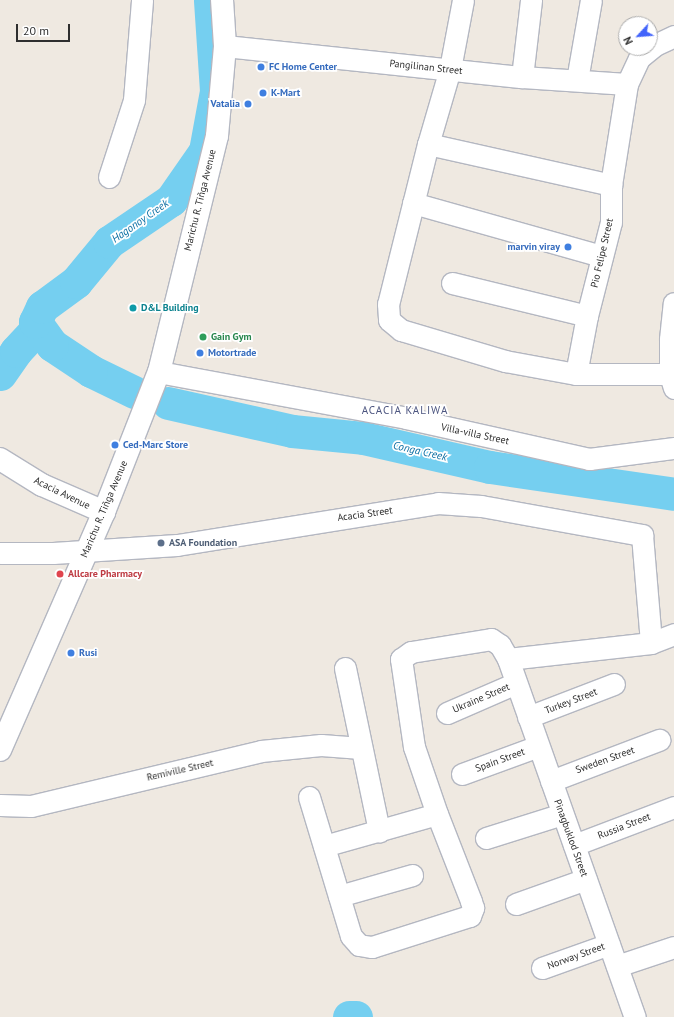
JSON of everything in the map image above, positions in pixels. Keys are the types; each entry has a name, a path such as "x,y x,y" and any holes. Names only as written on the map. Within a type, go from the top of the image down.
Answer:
{"main road":[{"name":"Marichu R. Tiñga Avenue","path":"0,749 104,512 159,372 217,136 225,46 222,0"},
{"name":"Acacia Avenue","path":"0,459 42,485 104,512"}],"street":[{"path":"109,177 134,100 142,0"},
{"path":"463,0 450,69 428,144 388,304 389,320 401,330 505,361 576,374 673,379 670,339 674,303"},
{"path":"522,77 531,0"},
{"path":"577,80 591,0"},
{"name":"Pio Felipe Street","path":"576,374 587,316 611,222 611,185 627,84 639,58 655,45 674,36"},
{"name":"Pangilinan Street","path":"225,46 522,77 627,84"},
{"path":"428,144 611,185"},
{"path":"413,203 602,256"},
{"path":"452,283 587,316"},
{"name":"Villa-villa Street","path":"159,372 406,418 589,458 674,448"},
{"name":"Acacia Street","path":"87,550 177,545 438,503 481,506 642,535 651,643"},
{"path":"0,553 53,553 87,550"},
{"path":"508,659 651,643 674,634"},
{"name":"Pinagbuklod Street","path":"437,814 414,747 401,662 402,656 411,652 492,639 500,645 508,659 617,966 629,1015"},
{"path":"345,668 379,831"},
{"name":"Ukraine Street","path":"447,713 516,683"},
{"name":"Turkey Street","path":"528,717 614,684"},
{"name":"Sweden Street","path":"551,780 659,740"},
{"name":"Remiville Street","path":"0,805 31,806 261,751 321,745 361,748"},
{"name":"Spain Street","path":"462,774 538,746"},
{"path":"309,797 351,936 354,942 363,947 470,916 473,908 471,901 437,814 324,846"},
{"name":"Russia Street","path":"574,845 674,807"},
{"path":"486,838 562,814"},
{"path":"339,896 412,875"},
{"path":"516,904 586,879"},
{"name":"Norway Street","path":"542,968 609,944"},
{"path":"617,966 674,947"}],"waterway":[{"name":"Hagonoy Creek","path":"134,392 91,371 52,345 35,322 42,307 76,282 109,242 171,200 205,151 216,91 210,0"},
{"path":"0,374 16,351 38,327"},
{"name":"Conga Creek","path":"168,403 292,431 363,438 490,467 674,494"},
{"path":"349,1017 356,1017"}],"place":[{"name":"FC Home Center","path":"261,67"},
{"name":"K-Mart","path":"263,93"},
{"name":"Vatalia","path":"248,104"},
{"name":"marvin viray","path":"568,247"},
{"name":"D&L Building","path":"133,308"},
{"name":"Gain Gym","path":"203,337"},
{"name":"Motortrade","path":"200,353"},
{"name":"Ced-Marc Store","path":"115,445"},
{"name":"ASA Foundation","path":"161,543"},
{"name":"Allcare Pharmacy","path":"60,574"},
{"name":"Rusi","path":"71,653"}],"district":[{"name":"ACACIA KALIWA","path":"405,410"}]}
